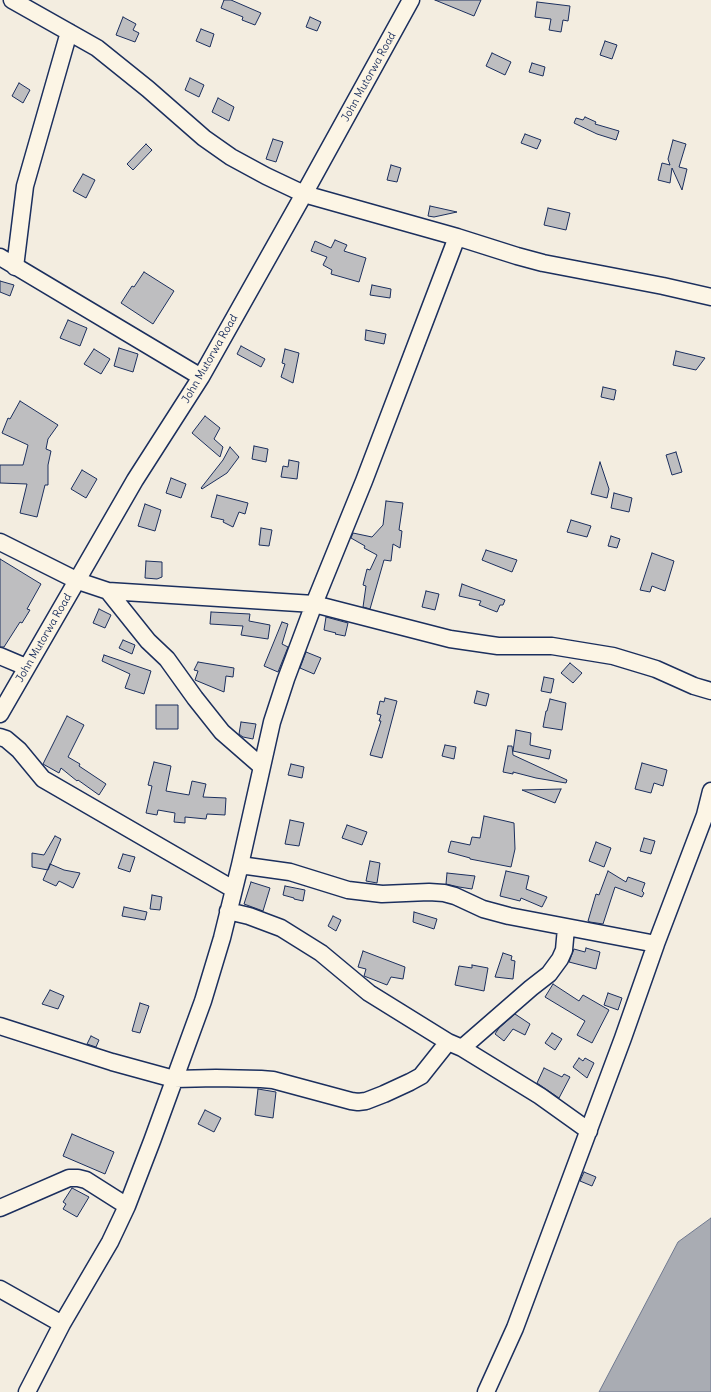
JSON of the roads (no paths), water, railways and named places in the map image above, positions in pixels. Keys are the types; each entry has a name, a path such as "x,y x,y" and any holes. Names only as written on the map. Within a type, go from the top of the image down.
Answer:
{"street":[{"path":"12,0 97,48 148,89 204,138 231,157 304,194 544,263 663,286 711,297"},
{"name":"John Mutorwa Road","path":"0,714 135,480 200,377 304,194 411,0"},
{"path":"15,267 25,186 69,32"},
{"path":"27,1392 62,1324 110,1242 128,1206 203,1001 222,938 240,865 261,766 276,708 314,604 364,481 457,237"},
{"path":"0,257 200,377"},
{"path":"0,542 78,581 108,591 314,604 450,639 498,646 552,646 613,656 656,669 694,686 711,691"},
{"path":"108,591 148,641 167,659 194,698 222,732 261,766"},
{"path":"0,656 26,668"},
{"path":"0,737 6,739 19,750 43,779 234,889"},
{"path":"486,1392 514,1328 589,1131 656,944 705,815 711,791"},
{"path":"240,865 290,872 348,890 382,894 429,892 444,893 455,896 483,909 509,916 656,944"},
{"path":"228,911 250,916 281,928 321,953 369,993 540,1096 589,1131"},
{"path":"0,1026 112,1062 174,1079 261,1079 350,1101 366,1101 421,1076 455,1045 549,974 562,955 566,928"},
{"path":"0,1208 69,1178 86,1180 128,1206"},
{"path":"0,1289 62,1324"}]}
